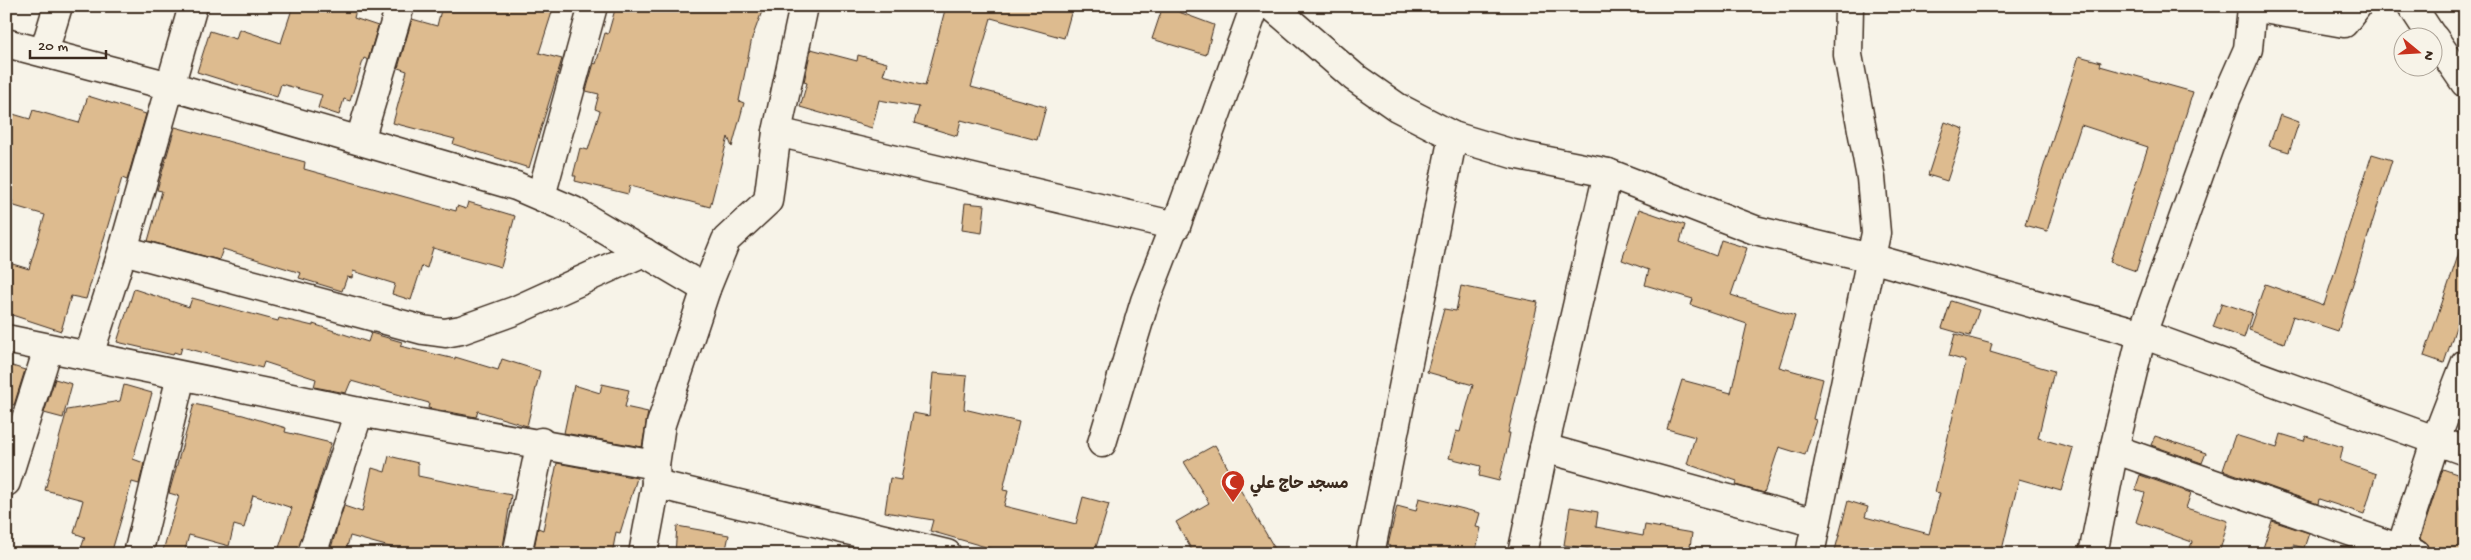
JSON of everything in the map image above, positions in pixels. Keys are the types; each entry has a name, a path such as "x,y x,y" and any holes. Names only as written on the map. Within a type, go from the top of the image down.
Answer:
{"street":[{"path":"44,52 58,6"},
{"path":"88,355 123,250 193,6"},
{"path":"360,140 400,6"},
{"path":"541,196 593,6"},
{"path":"643,554 656,474 661,424 706,289 726,240 768,201 777,132 804,6"},
{"path":"1102,443 1145,301 1172,231 1176,226 1255,6"},
{"path":"1272,6 1354,77 1397,107 1453,136 1513,154 1608,173 1756,230 1871,258 2142,334 2465,451"},
{"path":"1810,554 1871,258 1876,220 1848,55 1849,6"},
{"path":"2093,554 2114,449 2142,334 2226,99 2248,49 2252,7 2344,23 2357,6"},
{"path":"2412,6 2426,28"},
{"path":"6,42 170,86 516,186 574,211 706,289"},
{"path":"2444,53 2465,83"},
{"path":"777,132 1176,226"},
{"path":"1370,554 1453,136"},
{"path":"1522,554 1544,448 1608,173"},
{"path":"123,250 423,330 445,333 461,330 514,311 644,252"},
{"path":"6,339 359,412 541,442 656,474 863,543 947,554"},
{"path":"6,482 48,349"},
{"path":"2114,449 2405,552 2436,439 2465,364"},
{"path":"138,554 181,376"},
{"path":"312,554 359,412"},
{"path":"516,554 541,442"},
{"path":"1544,448 1816,523"}],"building":[{"path":"293,6 357,6 354,18 378,26 368,60 364,58 350,101 344,99 339,115 318,108 322,95 281,84 277,97 197,72 210,31 236,39 239,29 281,43"},
{"path":"442,6 554,6 539,53 562,59 529,168 453,144 455,139 393,123 407,71 398,68 412,19 437,26"},
{"path":"616,6 764,6 752,38 739,101 744,103 732,147 728,137 710,207 630,186 628,194 575,181 576,176 573,176 580,148 588,150 600,111 595,109 599,94 586,91 605,33 608,34"},
{"path":"946,6 1073,6 1064,38 991,18 971,87 1046,107 1037,140 961,120 957,136 914,123 919,107 879,100 872,128 800,107 807,83 804,82 811,49 857,61 858,55 887,63 883,75 925,86"},
{"path":"1163,6 1214,25 1206,55 1152,39"},
{"path":"2079,56 2101,62 2100,66 2193,92 2136,271 2110,262 2148,147 2081,125 2047,231 2025,225"},
{"path":"88,96 146,114 127,180 122,178 86,299 71,296 61,331 6,313 6,262 29,269 45,215 11,205 13,201 6,199 6,112 30,119 33,110 79,123"},
{"path":"2280,115 2299,122 2289,152 2269,146"},
{"path":"1945,122 1964,129 1947,181 1928,175"},
{"path":"175,127 305,162 304,169 456,211 457,206 466,209 468,202 515,216 501,267 433,248 427,268 422,266 411,300 392,294 395,284 353,271 352,278 347,277 342,291 299,278 301,273 223,249 219,260 148,241 162,191 157,190"},
{"path":"2372,154 2392,160 2338,331 2293,316 2284,343 2249,330 2265,284 2324,305"},
{"path":"965,203 985,205 982,233 962,230"},
{"path":"1639,209 1685,225 1680,242 1716,256 1721,240 1747,248 1731,295 1795,316 1779,367 1823,379 1813,419 1816,420 1805,455 1779,447 1764,493 1736,485 1737,481 1687,464 1695,437 1667,429 1682,380 1731,393 1747,324 1691,305 1693,299 1645,285 1649,270 1622,260"},
{"path":"2461,247 2465,248 2465,300 2444,363 2424,356"},
{"path":"1461,286 1538,302 1499,481 1479,476 1481,466 1449,458 1456,431 1460,432 1473,385 1427,372 1444,309 1456,311"},
{"path":"134,289 189,307 192,298 278,321 279,318 313,326 313,324 368,342 371,333 402,342 400,346 455,359 455,357 498,370 502,359 540,371 527,426 478,411 476,417 428,408 429,403 351,381 346,393 314,387 316,379 264,362 262,368 182,347 180,354 174,352 173,355 117,342"},
{"path":"1951,301 1979,310 1970,336 1942,328"},
{"path":"2222,303 2252,313 2244,338 2213,327"},
{"path":"1955,334 1992,344 1990,352 2054,371 2038,438 2073,448 2061,491 2019,479 2001,554 1914,554 1890,547 1888,554 1834,554 1848,501 1868,507 1865,517 1929,534 1940,493 1935,492 1966,361 1949,356"},
{"path":"6,364 25,370 14,405 6,403"},
{"path":"933,373 967,376 964,409 1019,422 1003,490 1008,491 1004,506 1076,524 1083,497 1109,504 1094,554 992,554 993,549 930,531 933,520 885,512 890,478 901,480 913,413 929,416"},
{"path":"55,379 72,384 63,418 44,413"},
{"path":"602,384 629,390 625,407 648,412 642,447 564,433 574,385 600,393"},
{"path":"124,385 152,393 133,459 144,463 139,484 132,482 111,554 79,554 85,537 74,533 83,500 45,490 67,410 120,401"},
{"path":"194,404 243,415 286,428 285,432 331,443 297,554 277,554 292,508 253,495 244,528 234,525 229,546 189,535 184,554 162,554 179,496 169,493"},
{"path":"2281,434 2304,441 2306,436 2343,447 2340,461 2376,474 2364,514 2319,499 2318,504 2223,470 2235,435 2277,448"},
{"path":"2155,436 2206,453 2202,463 2151,445"},
{"path":"1215,445 1278,554 1194,554 1176,522 1209,503 1184,462"},
{"path":"389,456 418,463 418,476 511,495 502,554 396,554 397,549 350,536 345,554 329,554 344,506 362,512 372,468 385,472"},
{"path":"557,463 637,478 620,533 616,532 612,554 533,554 538,528 543,530"},
{"path":"2443,469 2465,477 2465,494 2459,510 2465,512 2465,554 2430,552 2427,544 2420,539"},
{"path":"2140,475 2191,493 2186,508 2228,521 2219,554 2188,554 2192,542 2136,522 2145,493 2135,490"},
{"path":"1419,498 1480,513 1476,527 1481,528 1475,554 1388,554 1390,546 1388,545 1397,506 1416,511"},
{"path":"1570,507 1598,512 1596,527 1643,536 1645,525 1692,533 1689,554 1624,554 1564,545"},
{"path":"2272,521 2309,533 2304,548 2293,545 2290,554 2261,554"},
{"path":"677,526 729,535 725,554 675,554"}],"place":[{"name":"مسجد حاج علي","path":"1233,503"}]}
